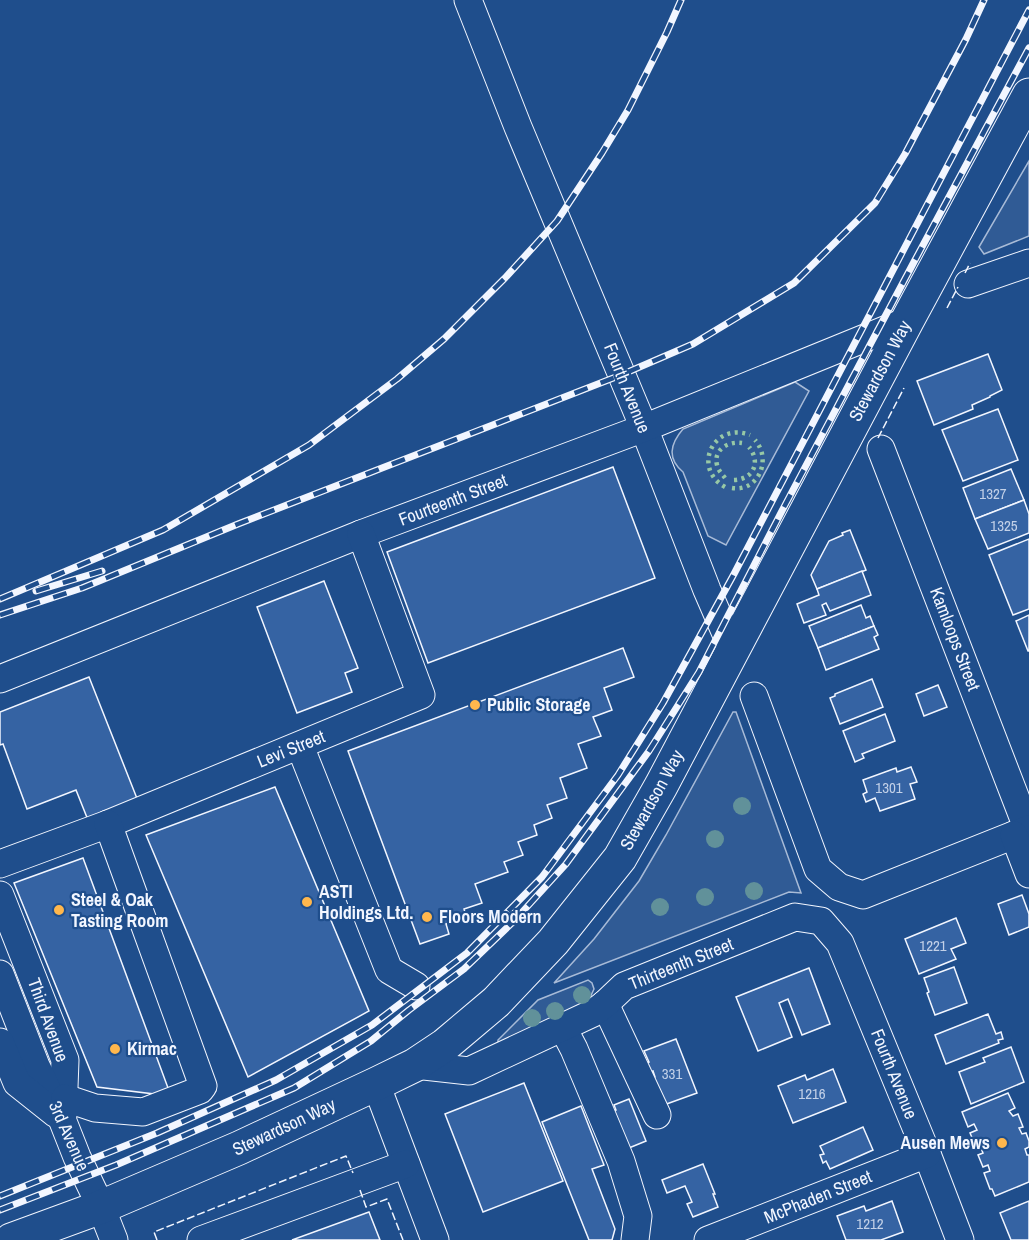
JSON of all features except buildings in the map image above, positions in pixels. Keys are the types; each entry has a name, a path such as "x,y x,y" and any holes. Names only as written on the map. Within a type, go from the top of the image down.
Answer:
{"main road":[{"name":"Stewardson Way","path":"11,1240 101,1207 239,1148 415,1065 445,1045 496,1002 553,942 620,858 661,786 1029,95"}],"street":[{"name":"Fourth Avenue","path":"468,0 518,127 644,428 706,590 733,650"},
{"path":"968,284 1029,263"},
{"name":"Fourteenth Street","path":"0,679 361,534 644,428 907,321"},
{"name":"Kamloops Street","path":"881,449 1024,832 1029,874"},
{"name":"Levi Street","path":"0,864 108,824 422,695 361,534"},
{"path":"754,696 818,869 840,887 863,895 1024,832"},
{"path":"300,746 389,970 416,986"},
{"path":"0,1042 17,1083 64,1109 95,1108 143,1112 200,1090 203,1086 108,824"},
{"name":"Third Avenue","path":"0,895 63,1053 65,1060 64,1109"},
{"name":"Thirteenth Street","path":"415,1065 469,1071 563,1028 607,1001 795,917 821,921"},
{"name":"Fourth Avenue","path":"821,921 840,943 960,1240"},
{"name":"3rd Avenue","path":"2,979 36,1066 64,1109 77,1157 101,1207"},
{"path":"607,1001 623,1081"},
{"path":"607,1001 657,1115"},
{"path":"563,1028 621,1161 638,1216 635,1240"},
{"path":"376,1084 435,1240"},
{"name":"McPhaden Street","path":"708,1240 927,1154"},
{"path":"201,1240 406,1164"},
{"path":"101,1207 114,1240"}],"shaded area":[{"path":"1029,161 1029,236 984,254 979,247"},
{"path":"795,382 809,391 726,545 708,536 683,472 674,462 672,451 675,440 683,429"},
{"path":"733,712 736,712 801,893 789,892 554,983 594,939 639,881"},
{"path":"588,980 594,989 588,1002 498,1043 498,1040 538,1000"}],"railway":[{"path":"0,599 163,530 309,445 397,379 444,339 505,278 557,221 628,110 681,0"},
{"path":"0,615 82,588 238,524 621,375 693,344 794,283 875,203 905,154 984,0"},
{"path":"0,1196 157,1133 276,1080 372,1025 467,953 542,877 618,775 663,703 734,574 1029,10"},
{"path":"0,1210 116,1165 294,1088 371,1041 464,969 515,920 566,864 649,751 699,672 784,507 1029,48"},
{"path":"36,591 102,571"}],"hedge":[{"path":"725,487 715,479 710,469 708,459 711,449 717,440 726,435 737,432 750,435"},
{"path":"732,488 749,485 760,473 762,456 755,440"},
{"path":"725,478 718,467 717,455 727,445 742,443"},
{"path":"734,480 746,477 754,469 755,458 749,447"}],"fence":[{"path":"965,273 970,263"},
{"path":"947,308 958,287"},
{"path":"878,438 904,388"},
{"path":"157,1240 154,1232 346,1156 353,1173"},
{"path":"360,1190 366,1207 387,1199 403,1240"}],"place":[{"name":"Public Storage","path":"475,705"},
{"name":"ASTI Holdings Ltd.","path":"307,902"},
{"name":"Steel & Oak Tasting Room","path":"59,910"},
{"name":"Floors Modern","path":"427,917"},
{"name":"Kirmac","path":"115,1049"},
{"name":"Ausen Mews","path":"1002,1143"}]}
